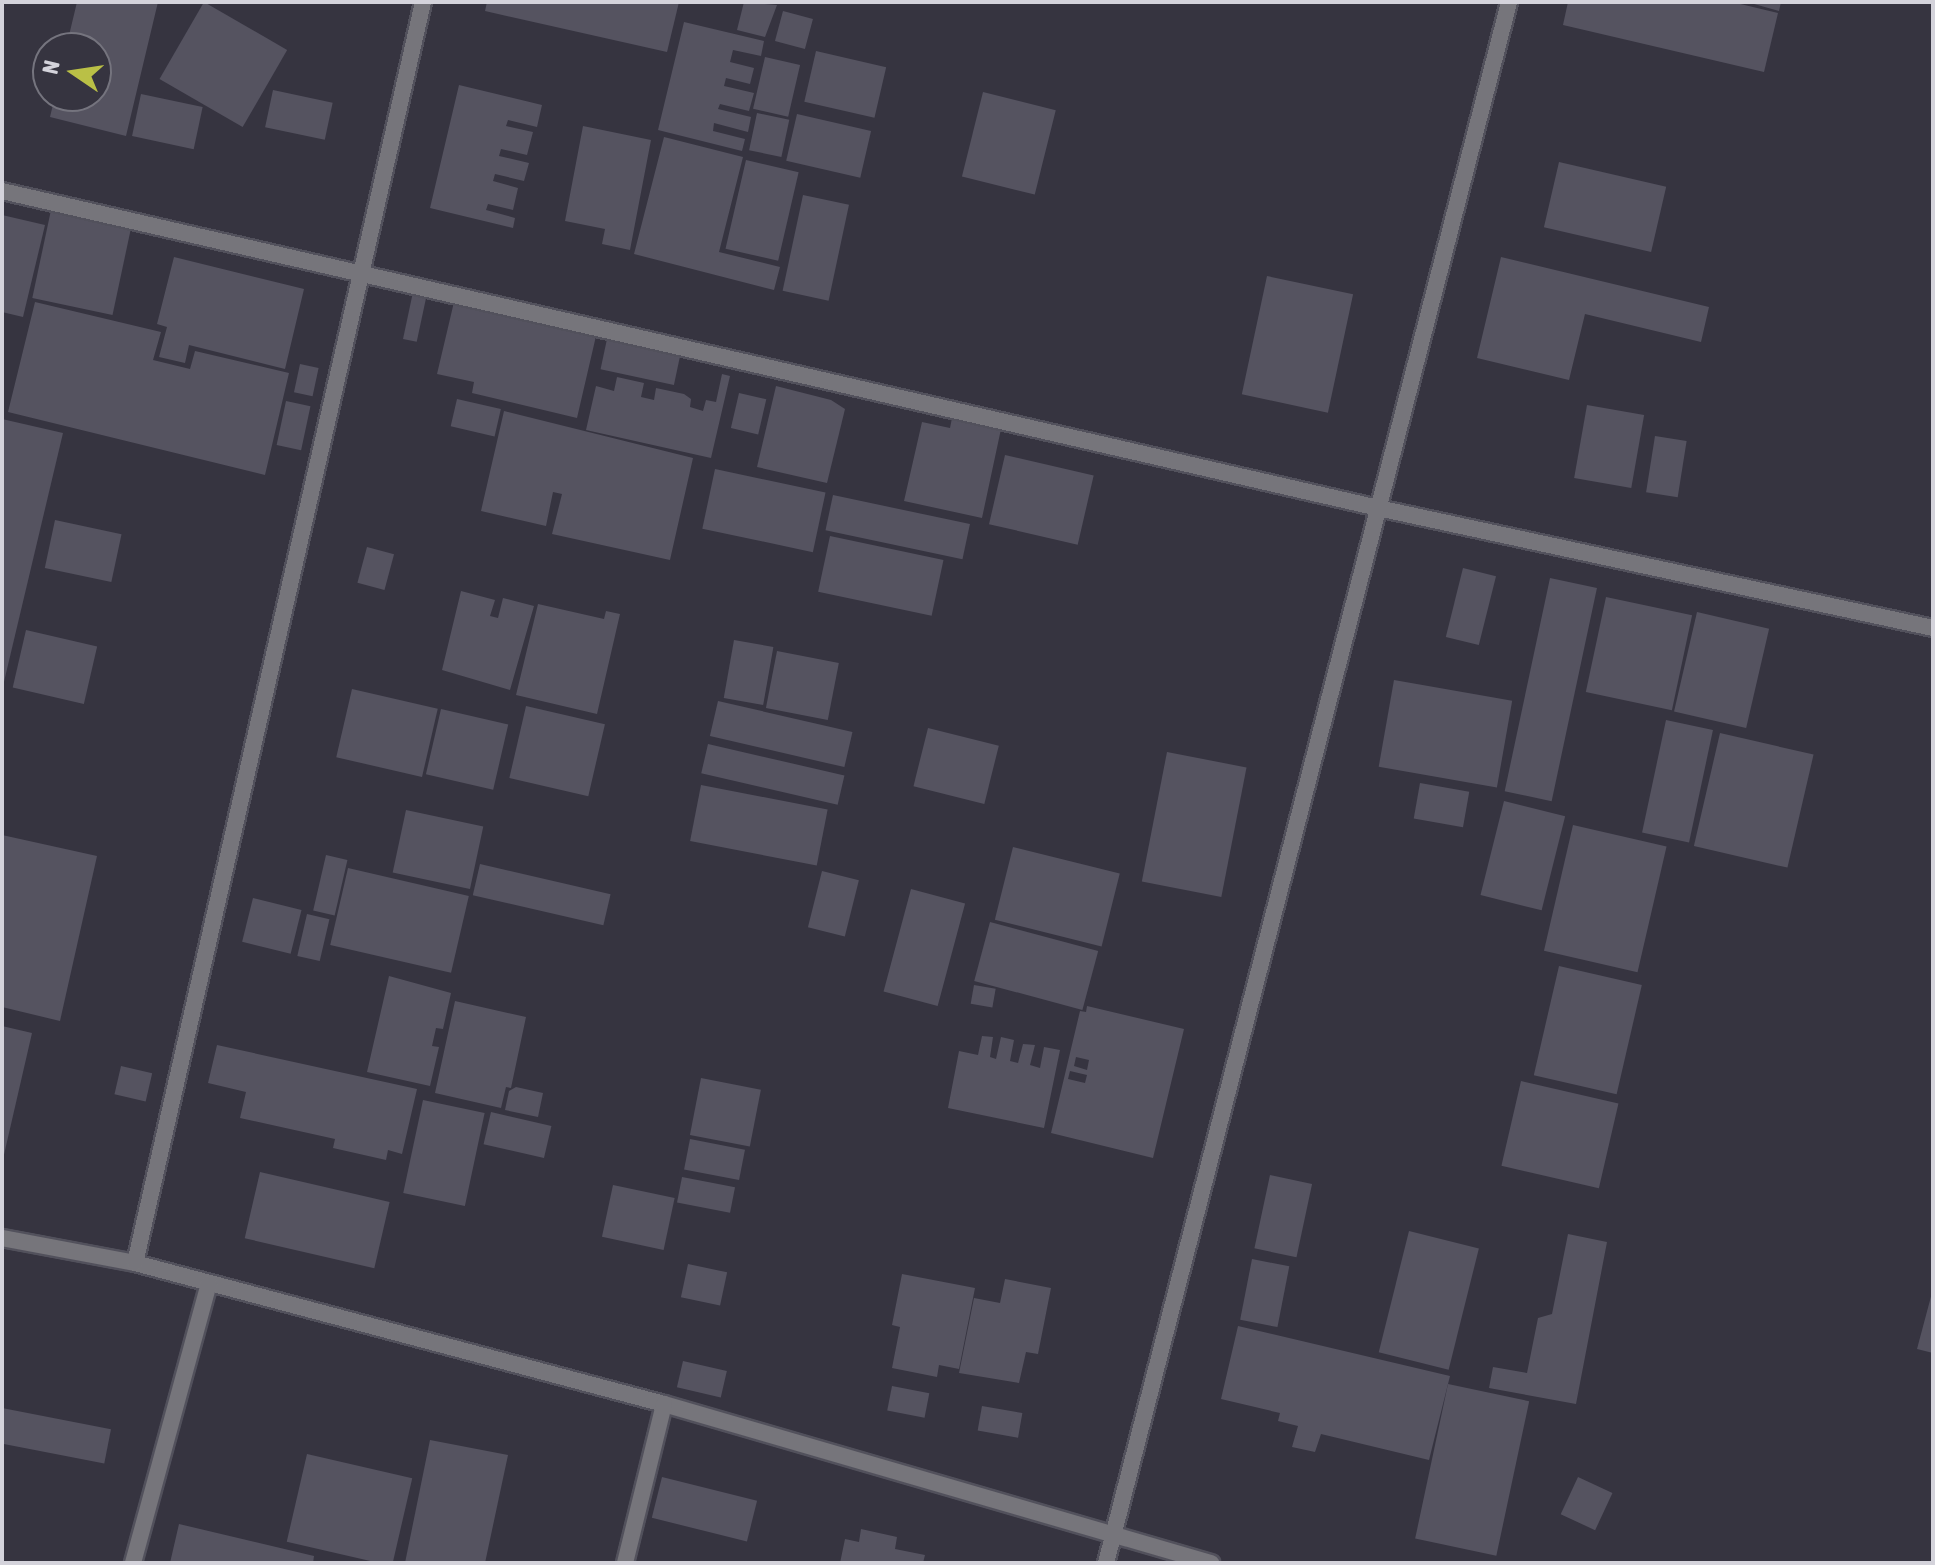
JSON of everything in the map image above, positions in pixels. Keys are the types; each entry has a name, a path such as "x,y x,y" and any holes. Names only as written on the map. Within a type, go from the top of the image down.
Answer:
{"street":[{"path":"135,1263 423,2"},
{"path":"1106,1563 1509,2"},
{"path":"2,191 361,277 1378,508 1933,628"},
{"path":"2,1238 135,1263 664,1404 1112,1538 1211,1563"},
{"path":"133,1563 209,1283"},
{"path":"625,1563 664,1404"}],"building":[{"path":"77,2 158,2 126,136 50,117 51,112 112,112 112,32 70,32"},
{"path":"204,2 287,50 243,127 160,79"},
{"path":"487,2 679,2 667,52 485,11"},
{"path":"744,2 777,5 765,37 737,30"},
{"path":"1568,2 1732,2 1778,13 1764,72 1563,25"},
{"path":"1747,2 1781,2 1779,11"},
{"path":"783,11 813,19 805,49 775,41"},
{"path":"684,22 764,41 761,56 733,50 730,62 754,68 750,84 726,78 724,86 754,93 749,111 720,104 718,109 751,117 748,132 714,123 713,131 745,139 742,151 658,130"},
{"path":"816,51 886,67 874,118 804,102"},
{"path":"765,57 800,65 788,117 753,109"},
{"path":"459,85 542,105 537,127 508,120 506,126 533,132 527,155 501,149 499,156 529,163 524,181 495,174 493,181 518,188 513,210 488,204 486,210 515,218 513,228 430,208"},
{"path":"273,90 333,103 325,140 265,127"},
{"path":"983,92 1056,110 1035,195 962,176"},
{"path":"141,94 203,107 194,149 132,136"},
{"path":"757,113 789,120 781,157 749,150"},
{"path":"797,114 871,131 860,178 786,161"},
{"path":"583,126 651,140 630,250 602,244 605,229 565,221"},
{"path":"664,137 743,157 719,252 780,267 774,290 634,254"},
{"path":"746,160 799,172 778,261 726,249"},
{"path":"1559,162 1666,187 1651,252 1544,227"},
{"path":"803,195 849,205 829,301 783,291"},
{"path":"51,210 131,227 112,315 32,298"},
{"path":"2,215 45,225 23,317 2,312"},
{"path":"174,257 304,289 285,369 189,345 185,363 159,357 167,327 157,324"},
{"path":"1501,257 1709,307 1701,342 1585,314 1569,380 1477,358"},
{"path":"1267,276 1353,294 1328,413 1242,394"},
{"path":"413,292 427,295 417,342 403,339"},
{"path":"35,302 161,332 153,360 190,369 195,351 289,373 265,475 8,412"},
{"path":"454,302 596,336 577,418 472,393 474,382 437,374"},
{"path":"607,339 680,355 674,385 601,369"},
{"path":"300,364 319,368 313,396 294,392"},
{"path":"722,374 730,376 711,458 586,430 596,386 614,391 617,377 644,383 641,397 654,400 656,388 684,394 691,399 690,407 703,411 706,400 716,402"},
{"path":"776,386 831,400 845,409 827,483 757,467"},
{"path":"739,393 766,399 758,434 731,428"},
{"path":"457,399 501,409 495,436 451,426"},
{"path":"286,401 310,406 301,450 277,445"},
{"path":"1587,405 1644,415 1631,488 1574,478"},
{"path":"504,411 693,458 670,560 552,534 562,494 553,492 546,526 481,511"},
{"path":"952,418 1001,429 982,518 904,501 922,422 950,428"},
{"path":"2,419 63,433 3,686 2,686"},
{"path":"1655,436 1687,441 1678,497 1646,492"},
{"path":"1005,455 1094,475 1078,545 989,524"},
{"path":"715,469 826,492 813,552 702,529"},
{"path":"833,495 970,524 962,559 826,530"},
{"path":"55,520 122,534 111,582 45,568"},
{"path":"830,536 943,560 932,616 818,592"},
{"path":"367,547 394,554 384,590 357,583"},
{"path":"1463,568 1496,576 1479,645 1446,637"},
{"path":"1550,578 1597,588 1552,801 1505,791"},
{"path":"461,591 495,600 490,616 498,618 503,598 534,606 510,690 442,670"},
{"path":"1606,597 1692,615 1672,710 1586,692"},
{"path":"538,604 604,619 606,611 620,614 597,714 516,695"},
{"path":"1697,612 1769,629 1746,728 1674,711"},
{"path":"26,630 97,646 84,704 13,687"},
{"path":"734,640 773,647 763,705 724,698"},
{"path":"777,651 839,663 828,720 766,708"},
{"path":"1394,680 1512,701 1497,788 1379,767"},
{"path":"352,689 438,709 422,777 336,757"},
{"path":"718,701 852,732 844,767 710,736"},
{"path":"526,706 605,724 588,796 509,778"},
{"path":"441,709 508,725 493,790 426,774"},
{"path":"1666,720 1713,730 1689,842 1642,832"},
{"path":"928,728 999,746 984,804 913,786"},
{"path":"1720,733 1814,755 1787,868 1694,846"},
{"path":"708,744 844,775 838,805 701,773"},
{"path":"1167,752 1247,767 1221,897 1142,882"},
{"path":"1420,783 1469,792 1463,827 1414,818"},
{"path":"701,785 828,810 817,866 690,841"},
{"path":"1504,801 1565,816 1542,910 1481,895"},
{"path":"406,810 483,826 470,889 393,873"},
{"path":"1573,825 1667,847 1638,972 1544,951"},
{"path":"2,835 97,856 60,1021 2,1007"},
{"path":"1013,847 1120,874 1102,946 995,920"},
{"path":"326,855 347,860 335,915 313,911"},
{"path":"480,864 611,894 603,925 473,895"},
{"path":"348,868 469,896 451,973 330,945"},
{"path":"822,871 859,880 845,936 808,927"},
{"path":"911,889 965,903 938,1006 884,991"},
{"path":"253,898 302,910 291,954 242,942"},
{"path":"307,914 329,919 320,961 297,956"},
{"path":"990,922 1098,951 1082,1010 974,981"},
{"path":"1559,966 1642,985 1617,1094 1534,1075"},
{"path":"389,976 451,993 443,1029 436,1028 432,1046 439,1047 430,1086 367,1072"},
{"path":"974,985 996,989 992,1008 971,1004"},
{"path":"455,1001 526,1017 511,1088 506,1087 501,1108 435,1093"},
{"path":"1087,1006 1184,1029 1153,1158 1051,1133 1080,1011 1086,1012","holes":["1076,1057 1089,1060 1087,1070 1074,1066","1070,1071 1087,1075 1085,1083 1068,1079"]},
{"path":"2,1026 32,1033 3,1159 2,1159"},
{"path":"982,1036 993,1037 990,1057 996,1059 1001,1037 1014,1040 1010,1061 1018,1063 1023,1044 1035,1045 1030,1065 1040,1068 1044,1047 1060,1050 1044,1128 948,1108 959,1051 978,1055"},
{"path":"217,1045 417,1089 402,1154 388,1150 386,1160 333,1148 335,1139 240,1118 246,1092 208,1083"},
{"path":"121,1066 152,1073 146,1101 114,1094"},
{"path":"701,1078 761,1090 750,1147 690,1135"},
{"path":"1521,1081 1618,1103 1599,1188 1501,1166"},
{"path":"516,1087 543,1093 538,1117 505,1110 509,1091"},
{"path":"423,1100 485,1113 465,1206 403,1193"},
{"path":"491,1112 551,1126 544,1158 484,1144"},
{"path":"690,1139 745,1150 739,1180 684,1169"},
{"path":"260,1172 390,1202 374,1268 245,1238"},
{"path":"1270,1175 1312,1184 1296,1257 1254,1248"},
{"path":"682,1177 735,1187 730,1213 677,1203"},
{"path":"613,1185 675,1198 664,1250 602,1237"},
{"path":"1409,1231 1479,1248 1449,1370 1379,1352"},
{"path":"1568,1234 1607,1242 1576,1404 1489,1388 1493,1367 1527,1373 1538,1318 1552,1314"},
{"path":"1252,1259 1289,1266 1277,1327 1240,1320"},
{"path":"688,1264 727,1272 720,1306 681,1297"},
{"path":"902,1274 975,1288 959,1369 939,1365 937,1377 892,1368 900,1327 892,1325"},
{"path":"1005,1279 1051,1288 1038,1354 1026,1352 1019,1383 959,1373 974,1298 1000,1303"},
{"path":"1933,1289 1933,1353 1917,1349"},
{"path":"1238,1326 1450,1376 1429,1460 1321,1434 1315,1452 1292,1447 1298,1426 1278,1421 1280,1413 1221,1399"},
{"path":"683,1361 727,1371 721,1397 677,1387"},
{"path":"1448,1384 1529,1401 1496,1556 1415,1539"},
{"path":"892,1386 929,1393 925,1418 887,1411"},
{"path":"982,1406 1022,1413 1018,1438 978,1431"},
{"path":"2,1408 111,1429 104,1464 2,1444"},
{"path":"430,1440 508,1455 485,1563 405,1563"},
{"path":"307,1454 412,1478 393,1563 379,1563 287,1542"},
{"path":"662,1477 757,1501 747,1541 652,1518"},
{"path":"1578,1477 1612,1493 1595,1530 1561,1514"},
{"path":"179,1524 314,1556 313,1563 170,1563"},
{"path":"861,1529 897,1537 895,1549 925,1555 923,1563 840,1563 845,1539 859,1542"}]}
